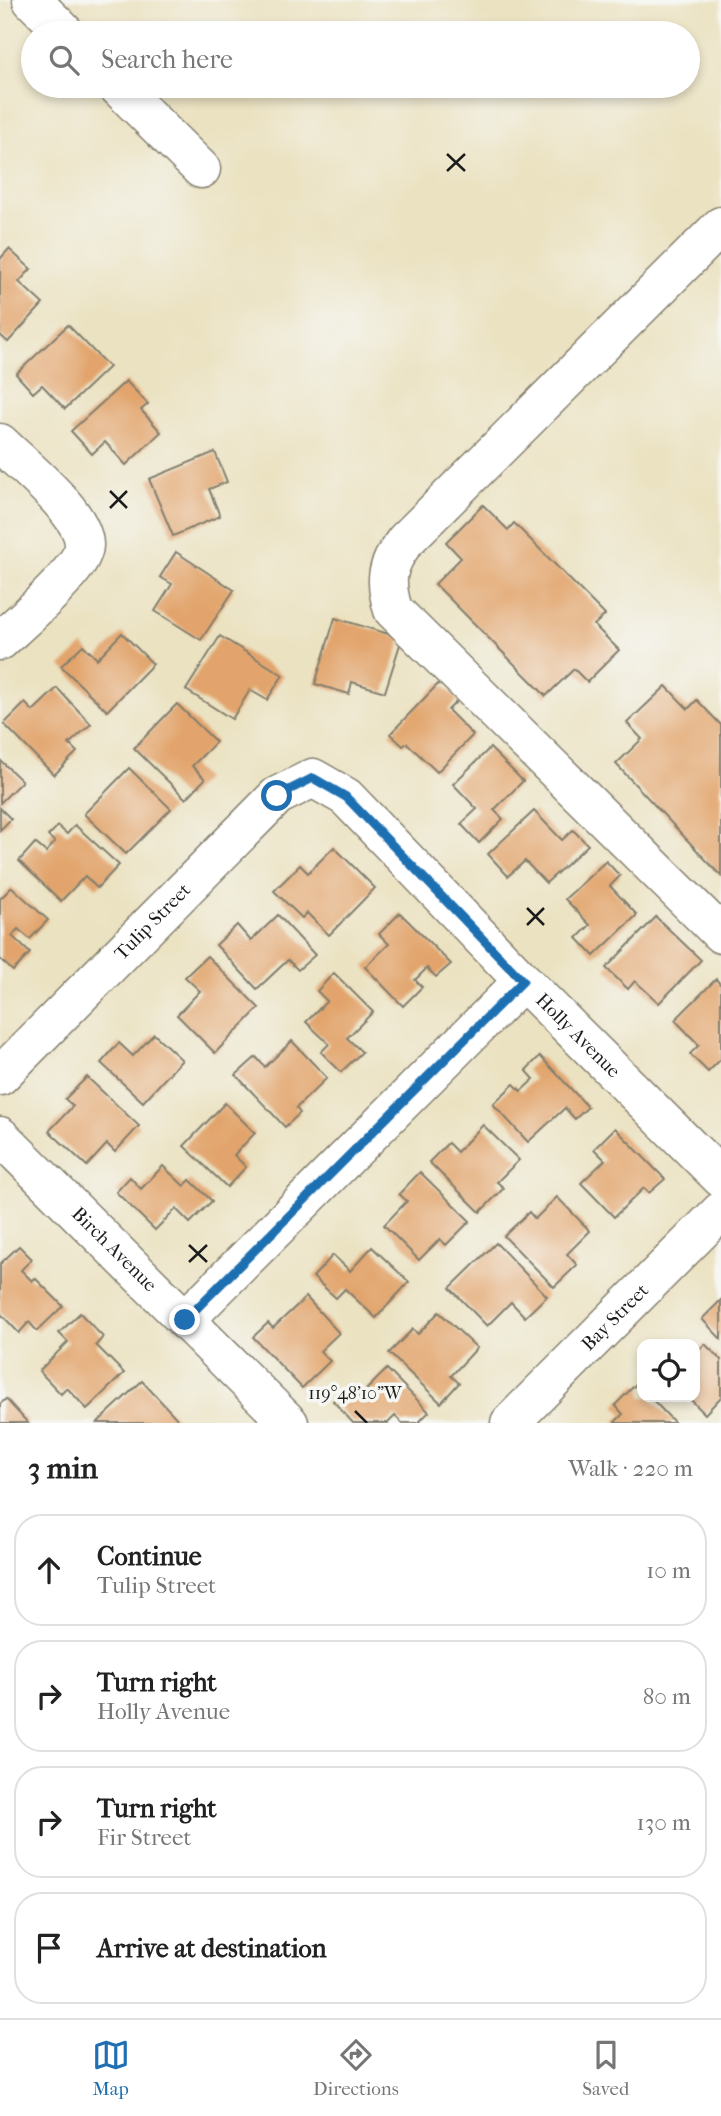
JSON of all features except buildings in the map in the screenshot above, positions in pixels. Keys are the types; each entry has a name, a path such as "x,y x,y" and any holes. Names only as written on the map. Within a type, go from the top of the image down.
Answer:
{"street":[{"path":"32,0 53,21"},
{"path":"129,98 201,169"},
{"path":"721,226 405,541 391,560 387,589 393,610 721,934"},
{"path":"0,443 66,509 79,527 85,547 77,564 0,641"},
{"name":"Holly Avenue","path":"313,778 346,797 523,981 721,1178"},
{"name":"Tulip Street","path":"0,1076 277,796 313,778"},
{"path":"185,1320 523,981"},
{"name":"Birch Avenue","path":"0,1136 289,1423"},
{"name":"Bay Street","path":"510,1423 721,1211"}],"route":[{"path":"185,1320 523,981 346,797 313,778 295,784 277,796"}]}
